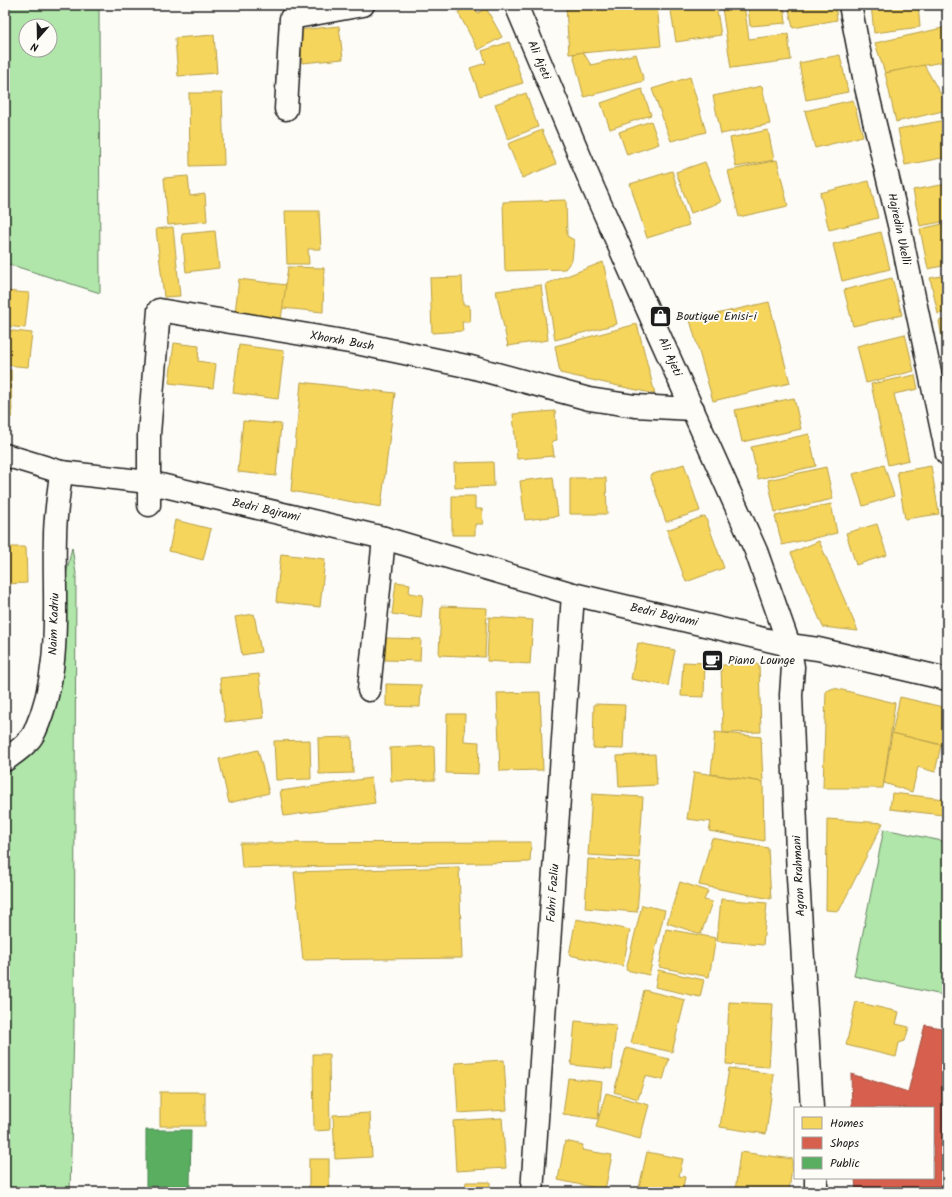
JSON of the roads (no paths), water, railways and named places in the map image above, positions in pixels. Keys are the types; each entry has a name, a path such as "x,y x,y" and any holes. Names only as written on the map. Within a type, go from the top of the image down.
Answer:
{"street":[{"path":"286,109 291,18 363,5"},
{"name":"Ali Ajeti","path":"516,5 594,190 756,551 789,645"},
{"name":"Hajredin Ukelli","path":"850,5 866,87 899,225 947,454"},
{"name":"Xhorxh Bush","path":"148,482 149,434 159,310 361,344 471,367 589,398 635,406 693,408"},
{"name":"Bedri Bajrami","path":"5,455 61,472 148,482 384,538 573,594 789,645 818,649 947,679"},
{"name":"Naim Kadriu","path":"5,760 18,750 35,732 51,684 55,626 55,534 61,472"},
{"path":"148,482 149,505"},
{"path":"369,690 384,538"},
{"name":"Fahri Fazliu","path":"532,1192 573,594"},
{"name":"Agron Rrahmani","path":"789,645 792,667 798,877 812,1107"},
{"path":"816,1179 816,1192"}],"place":[{"name":"Boutique Enisi-i","path":"661,316"},
{"name":"Piano Lounge","path":"712,660"}]}
